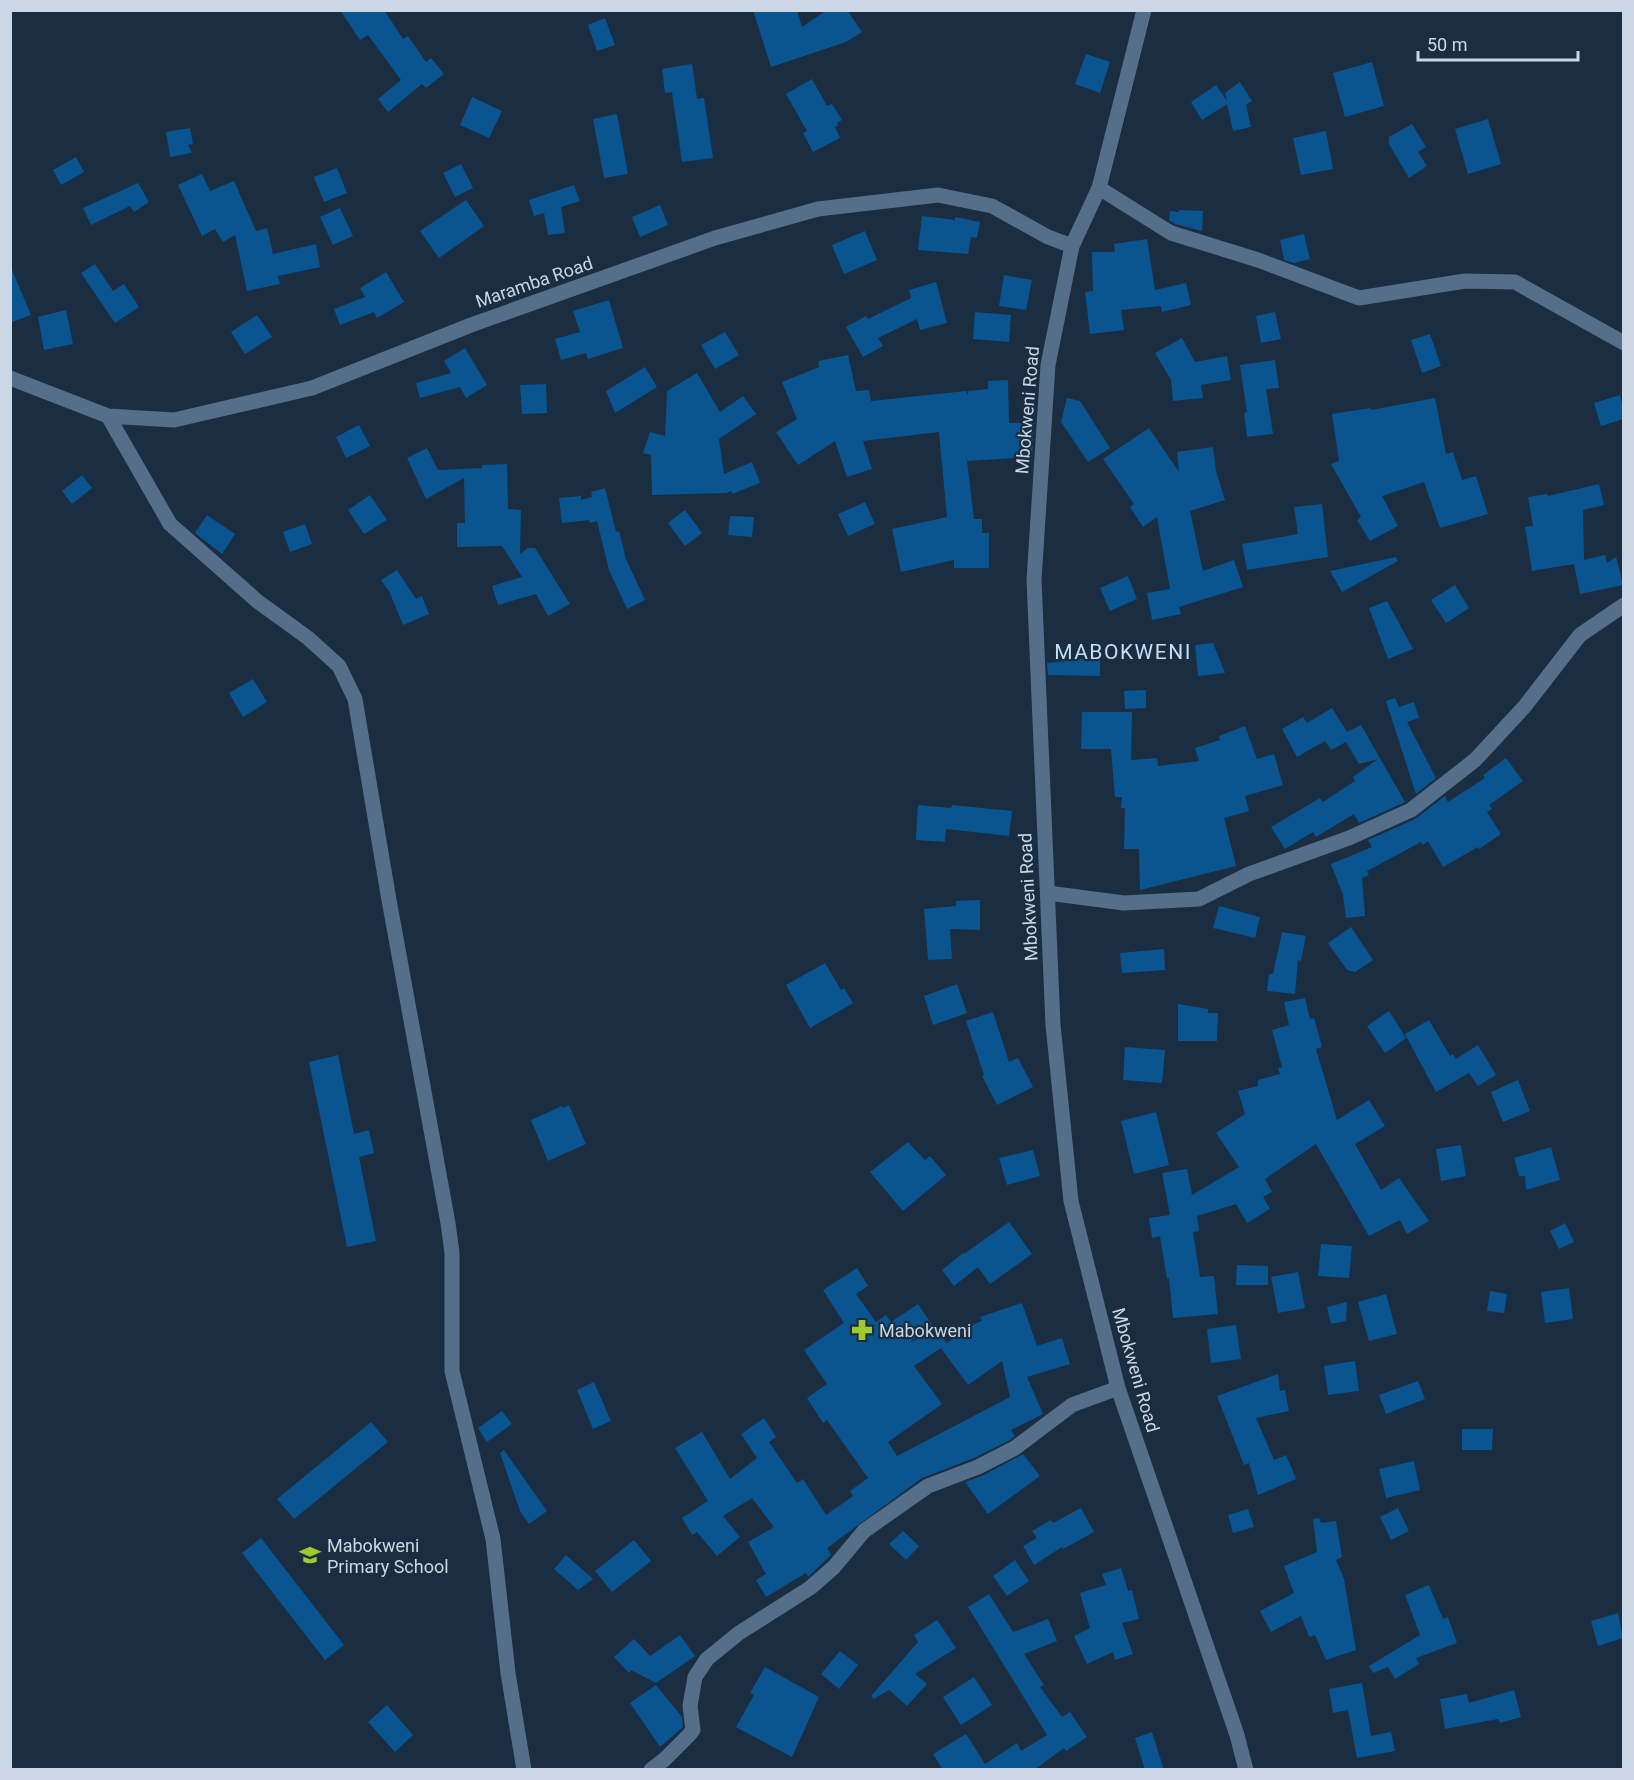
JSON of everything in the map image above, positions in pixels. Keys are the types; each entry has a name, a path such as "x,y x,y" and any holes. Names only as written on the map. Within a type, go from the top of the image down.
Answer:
{"street":[{"name":"Mbokweni Road","path":"1144,10 1099,188 1072,246 1048,365 1034,580 1053,1025 1071,1201 1119,1388 1229,1713 1246,1770"},
{"path":"1099,188 1171,233 1258,260 1359,298 1465,281 1515,282 1623,343"},
{"name":"Maramba Road","path":"10,378 108,416 174,420 312,388 471,325 715,238 818,209 938,195 992,206 1048,237 1072,246"},
{"path":"108,416 170,524 256,601 308,638 339,666 355,699 448,1223 452,1253 452,1371 493,1539 508,1673 525,1770"},
{"path":"1048,893 1125,903 1198,899 1249,874 1349,838 1411,810 1475,760 1525,706 1580,635 1623,605"},
{"path":"651,1770 693,1730 690,1706 695,1677 707,1659 739,1633 810,1588 834,1567 864,1531 928,1486 978,1467 1016,1448 1072,1405 1119,1388"}],"building":[{"path":"340,10 384,10 403,39 408,36 426,62 431,58 444,74 426,88 422,84 388,112 378,99 401,80 368,35 360,40"},
{"path":"753,10 797,10 802,27 827,10 847,10 862,32 846,42 771,67"},
{"path":"605,18 615,45 597,51 588,25"},
{"path":"1086,54 1110,62 1100,93 1075,84"},
{"path":"1372,62 1384,106 1345,117 1333,73"},
{"path":"692,64 697,99 704,98 713,158 682,162 672,92 665,93 662,69"},
{"path":"812,79 827,106 832,104 842,120 835,127 840,138 813,152 803,133 807,131 786,94"},
{"path":"1240,82 1252,101 1246,105 1251,127 1233,131 1227,104 1202,120 1191,102 1216,85 1227,101 1225,93"},
{"path":"472,97 502,111 489,138 460,125"},
{"path":"617,114 628,174 604,178 593,119"},
{"path":"1488,119 1501,164 1468,174 1455,129"},
{"path":"1412,124 1426,147 1418,152 1427,166 1409,178 1389,144 1389,137"},
{"path":"190,128 193,144 188,145 192,153 170,157 166,132"},
{"path":"1326,131 1333,169 1301,175 1293,138"},
{"path":"76,157 84,172 61,185 53,170"},
{"path":"461,164 473,188 455,197 443,173"},
{"path":"337,168 347,193 324,202 314,177"},
{"path":"202,174 210,191 234,181 256,231 267,228 273,254 316,244 320,267 278,276 280,284 247,291 235,235 223,242 215,229 202,236 178,185"},
{"path":"138,183 149,202 134,212 130,206 91,225 83,208"},
{"path":"574,185 580,201 561,207 565,233 548,235 544,213 534,216 529,200"},
{"path":"466,200 484,226 439,258 420,231"},
{"path":"660,205 668,225 640,237 632,217"},
{"path":"340,208 353,236 333,245 320,217"},
{"path":"1179,210 1203,211 1202,231 1175,224 1169,220 1170,211 1179,212"},
{"path":"922,216 955,220 955,217 980,222 977,238 971,237 968,254 918,250"},
{"path":"865,231 877,260 844,274 832,245"},
{"path":"1304,234 1310,259 1294,263 1284,260 1280,240"},
{"path":"1147,239 1155,290 1186,283 1191,305 1162,312 1161,306 1121,310 1124,330 1090,334 1085,292 1093,291 1092,252 1115,252 1114,244"},
{"path":"95,264 113,291 124,284 139,307 115,323 81,273"},
{"path":"10,265 31,315 10,323"},
{"path":"386,272 404,302 377,318 374,312 340,325 334,309 365,297 360,288"},
{"path":"1004,275 1032,280 1026,310 999,306"},
{"path":"936,282 947,323 920,330 917,319 878,338 883,346 863,357 846,327 866,316 868,319 911,298 909,290"},
{"path":"609,300 623,348 588,359 586,353 561,360 555,339 580,332 573,311"},
{"path":"66,310 73,344 44,350 38,317"},
{"path":"975,312 1011,315 1009,342 973,339"},
{"path":"1275,312 1281,339 1261,343 1256,316"},
{"path":"257,315 272,337 245,354 231,332"},
{"path":"725,332 739,355 715,369 701,345"},
{"path":"1430,334 1441,366 1422,373 1411,340"},
{"path":"1182,338 1195,362 1227,356 1231,380 1201,385 1203,398 1173,401 1171,380 1155,353"},
{"path":"465,348 487,385 466,398 460,387 420,398 416,383 451,373 444,361"},
{"path":"848,355 856,391 869,390 871,401 966,391 968,396 968,391 988,389 988,381 1008,380 1009,423 1034,423 1032,457 967,461 974,519 982,519 982,533 989,533 989,568 954,568 954,560 901,572 892,529 947,517 939,432 863,441 872,469 847,477 835,441 798,465 776,432 797,419 782,382 819,367 818,361"},
{"path":"1275,360 1279,388 1266,389 1273,434 1247,437 1244,413 1247,412 1240,365"},
{"path":"645,367 657,387 615,413 606,391"},
{"path":"697,373 720,412 743,396 756,414 719,439 724,474 752,462 760,483 732,494 732,491 652,495 651,455 643,453 650,432 665,436 667,391"},
{"path":"546,384 547,413 522,414 520,385"},
{"path":"1620,395 1623,419 1601,426 1594,403"},
{"path":"1067,398 1080,401 1110,448 1088,462 1061,422"},
{"path":"1435,398 1446,454 1453,452 1462,480 1476,476 1488,514 1440,528 1424,482 1382,496 1398,526 1370,541 1357,520 1361,517 1331,464 1339,461 1332,414 1371,408 1371,410"},
{"path":"359,425 370,446 346,458 336,437"},
{"path":"1149,428 1179,472 1177,452 1213,447 1216,471 1225,500 1190,511 1203,571 1234,560 1243,587 1179,607 1181,614 1152,620 1147,593 1170,589 1157,517 1143,527 1130,507 1134,504 1103,459"},
{"path":"427,448 438,470 482,468 482,465 507,464 508,509 521,510 520,554 528,548 535,548 570,604 548,616 536,594 498,605 492,586 522,577 502,546 457,547 457,523 465,523 464,478 426,499 407,458"},
{"path":"82,475 92,488 72,504 62,491"},
{"path":"1599,484 1604,505 1583,510 1584,560 1605,555 1607,563 1616,557 1623,585 1580,594 1574,564 1532,571 1525,527 1533,526 1528,497 1547,494 1548,496"},
{"path":"605,488 616,532 619,531 626,559 645,600 627,609 609,570 597,521 562,523 559,498 581,496 581,500 592,497 591,492"},
{"path":"370,495 387,520 364,534 348,510"},
{"path":"865,502 875,524 848,536 838,514"},
{"path":"1322,504 1328,557 1247,570 1242,544 1298,534 1294,507"},
{"path":"685,510 702,533 685,546 668,523"},
{"path":"207,515 235,534 222,554 195,533"},
{"path":"730,516 754,517 752,537 728,535"},
{"path":"305,524 312,544 290,552 283,532"},
{"path":"1396,557 1398,561 1342,592 1330,571"},
{"path":"397,570 416,599 422,596 429,614 403,625 389,591 381,580"},
{"path":"1128,576 1137,599 1110,611 1100,588"},
{"path":"1455,585 1469,608 1446,623 1431,600"},
{"path":"1387,601 1413,649 1388,659 1369,608"},
{"path":"1213,643 1225,673 1198,676 1195,645"},
{"path":"1100,657 1100,676 1048,675 1047,663"},
{"path":"253,679 267,702 243,717 229,693"},
{"path":"1146,690 1146,708 1125,709 1124,691"},
{"path":"1395,698 1399,707 1414,702 1419,718 1407,722 1436,778 1416,794 1386,701"},
{"path":"1332,708 1347,732 1361,725 1405,802 1359,823 1354,814 1316,837 1313,832 1285,849 1271,827 1320,798 1323,802 1355,781 1353,777 1378,759 1359,764 1346,742 1331,750 1325,741 1297,757 1282,729 1303,717 1307,723"},
{"path":"1082,712 1132,712 1131,760 1157,758 1158,766 1199,761 1195,748 1220,740 1219,736 1245,726 1257,759 1274,754 1283,785 1245,796 1249,811 1224,818 1236,866 1140,890 1139,849 1124,849 1125,808 1121,808 1122,797 1115,797 1111,749 1081,749"},
{"path":"1506,758 1523,781 1489,805 1492,809 1487,812 1501,834 1479,849 1478,847 1443,867 1428,841 1423,845 1421,842 1367,871 1369,875 1362,878 1365,916 1346,918 1343,895 1331,864 1372,847 1368,840 1415,819 1445,796 1448,802 1485,778 1483,775"},
{"path":"918,805 951,808 952,805 1012,811 1009,836 946,829 945,842 916,840"},
{"path":"980,900 980,930 950,929 952,959 928,960 924,909 956,906 956,901"},
{"path":"1219,906 1260,917 1255,938 1213,928"},
{"path":"1351,927 1373,960 1355,972 1347,970 1328,943"},
{"path":"1282,932 1306,936 1301,961 1298,960 1295,994 1267,991 1269,974 1273,974"},
{"path":"1164,949 1165,970 1122,973 1120,953"},
{"path":"825,963 841,990 844,988 853,1003 810,1028 786,985"},
{"path":"957,984 967,1013 933,1025 924,996"},
{"path":"1305,998 1310,1019 1314,1018 1322,1047 1316,1049 1337,1120 1369,1100 1385,1126 1355,1144 1381,1190 1399,1178 1429,1221 1407,1234 1400,1220 1369,1236 1316,1144 1265,1179 1272,1192 1263,1197 1270,1209 1247,1223 1236,1204 1197,1216 1199,1231 1193,1232 1200,1277 1214,1276 1218,1314 1173,1318 1169,1278 1167,1279 1160,1236 1152,1238 1149,1218 1170,1215 1162,1173 1187,1169 1192,1195 1239,1167 1216,1133 1245,1114 1238,1091 1258,1086 1258,1080 1280,1074 1278,1068 1282,1067 1272,1030 1289,1025 1284,1002"},
{"path":"1178,1004 1208,1009 1208,1013 1218,1013 1217,1041 1178,1041"},
{"path":"1389,1011 1406,1038 1385,1053 1367,1026"},
{"path":"993,1012 1009,1062 1018,1058 1033,1087 997,1105 982,1076 984,1075 966,1021"},
{"path":"1429,1020 1450,1056 1453,1054 1456,1059 1478,1045 1496,1075 1478,1086 1469,1073 1436,1092 1405,1034"},
{"path":"1125,1047 1165,1050 1162,1083 1123,1080"},
{"path":"338,1055 354,1134 369,1130 374,1153 359,1157 376,1241 347,1247 309,1062"},
{"path":"1518,1080 1530,1111 1503,1122 1491,1092"},
{"path":"569,1105 586,1144 548,1161 531,1120"},
{"path":"1156,1112 1169,1165 1134,1174 1121,1121"},
{"path":"908,1142 925,1160 930,1156 946,1175 903,1211 870,1172"},
{"path":"1461,1145 1466,1176 1441,1181 1436,1149"},
{"path":"1551,1147 1560,1180 1526,1190 1525,1176 1519,1176 1514,1158"},
{"path":"1033,1150 1040,1176 1007,1185 999,1158"},
{"path":"1009,1222 1032,1254 990,1284 978,1267 954,1286 942,1270"},
{"path":"1565,1223 1574,1242 1559,1249 1550,1231"},
{"path":"1321,1244 1352,1246 1349,1278 1318,1276"},
{"path":"1237,1265 1268,1266 1268,1285 1236,1285"},
{"path":"857,1268 868,1286 856,1294 876,1322 886,1315 891,1322 918,1304 932,1325 910,1342 938,1332 947,1343 982,1321 980,1317 1022,1303 1037,1346 1062,1338 1070,1364 1027,1377 1043,1414 1011,1430 1015,1436 1010,1440 974,1458 922,1478 827,1548 831,1555 808,1577 806,1573 766,1597 756,1580 766,1574 748,1542 774,1527 752,1498 723,1516 740,1537 717,1556 697,1532 692,1535 682,1518 708,1501 675,1448 702,1432 730,1479 757,1458 741,1434 764,1418 776,1437 769,1442 797,1483 803,1479 826,1515 853,1496 850,1491 868,1478 827,1420 823,1423 807,1398 827,1384 804,1350 844,1323 823,1290","holes":["941,1348 968,1385 1002,1361 1010,1397 897,1456 888,1442 942,1404 914,1366"]},
{"path":"1298,1272 1305,1308 1278,1313 1271,1277"},
{"path":"1569,1288 1573,1319 1545,1323 1541,1292"},
{"path":"1490,1291 1507,1294 1504,1313 1487,1311"},
{"path":"1386,1294 1397,1334 1369,1341 1358,1302"},
{"path":"1347,1302 1346,1321 1331,1324 1327,1307"},
{"path":"1236,1325 1241,1359 1211,1363 1207,1329"},
{"path":"1355,1361 1359,1391 1328,1395 1324,1366"},
{"path":"1278,1374 1280,1391 1285,1390 1289,1411 1256,1418 1274,1460 1286,1455 1296,1479 1258,1495 1249,1463 1244,1465 1217,1396"},
{"path":"1418,1381 1425,1399 1386,1414 1379,1395"},
{"path":"594,1382 611,1421 593,1429 577,1390"},
{"path":"502,1411 512,1424 487,1442 478,1428"},
{"path":"371,1422 388,1442 294,1519 277,1499"},
{"path":"1462,1429 1493,1429 1492,1450 1462,1450"},
{"path":"504,1450 547,1511 529,1524 520,1511 500,1453"},
{"path":"1023,1454 1040,1476 988,1514 965,1482 982,1476"},
{"path":"1414,1461 1420,1490 1386,1498 1379,1469"},
{"path":"1081,1508 1094,1532 1063,1549 1062,1547 1034,1565 1023,1546 1037,1538 1032,1531 1051,1520 1053,1523"},
{"path":"1398,1508 1409,1531 1391,1540 1380,1517"},
{"path":"1248,1509 1254,1527 1233,1533 1228,1515"},
{"path":"1319,1518 1321,1523 1336,1521 1342,1557 1336,1560 1344,1579 1356,1650 1326,1660 1315,1635 1309,1637 1301,1616 1271,1632 1260,1611 1294,1593 1284,1566 1317,1552 1313,1519"},
{"path":"903,1531 919,1546 906,1560 889,1544"},
{"path":"261,1538 344,1645 325,1660 242,1553"},
{"path":"634,1540 651,1561 612,1592 595,1571"},
{"path":"566,1555 593,1579 578,1590 554,1569"},
{"path":"1015,1560 1029,1581 1007,1596 993,1576"},
{"path":"1121,1568 1128,1591 1132,1590 1139,1619 1122,1623 1133,1654 1115,1660 1113,1652 1087,1664 1074,1636 1090,1628 1080,1593 1106,1585 1102,1574"},
{"path":"1429,1585 1443,1619 1448,1617 1457,1643 1416,1658 1419,1664 1395,1679 1388,1667 1373,1673 1369,1666 1420,1635 1405,1595"},
{"path":"989,1594 1013,1632 1048,1619 1057,1641 1024,1654 1044,1685 1040,1687 1062,1717 1070,1712 1087,1737 1066,1751 1064,1748 1034,1770 943,1770 933,1754 966,1734 985,1764 1017,1743 1021,1751 1047,1735 968,1607"},
{"path":"1618,1613 1623,1638 1598,1646 1591,1621"},
{"path":"937,1620 956,1648 915,1674 927,1684 907,1706 889,1690 874,1699 871,1696 918,1642 914,1635"},
{"path":"680,1635 695,1656 656,1683 631,1670 629,1673 614,1657 634,1639 650,1656"},
{"path":"840,1651 858,1665 839,1689 821,1674"},
{"path":"765,1667 819,1697 792,1757 736,1727 754,1695 750,1693"},
{"path":"974,1677 992,1705 961,1725 943,1697"},
{"path":"1362,1683 1371,1736 1391,1732 1395,1751 1357,1758 1348,1710 1333,1713 1329,1689"},
{"path":"656,1685 682,1717 683,1727 660,1747 630,1703"},
{"path":"1514,1690 1521,1717 1500,1723 1498,1719 1445,1729 1440,1699 1467,1694 1469,1703"},
{"path":"387,1705 413,1735 395,1752 368,1722"},
{"path":"1152,1732 1164,1770 1145,1770 1135,1738"}],"place":[{"name":"Mabokweni","path":"862,1330"},
{"name":"Mabokweni Primary School","path":"310,1555"}],"district":[{"name":"MABOKWENI","path":"1123,652"}]}
